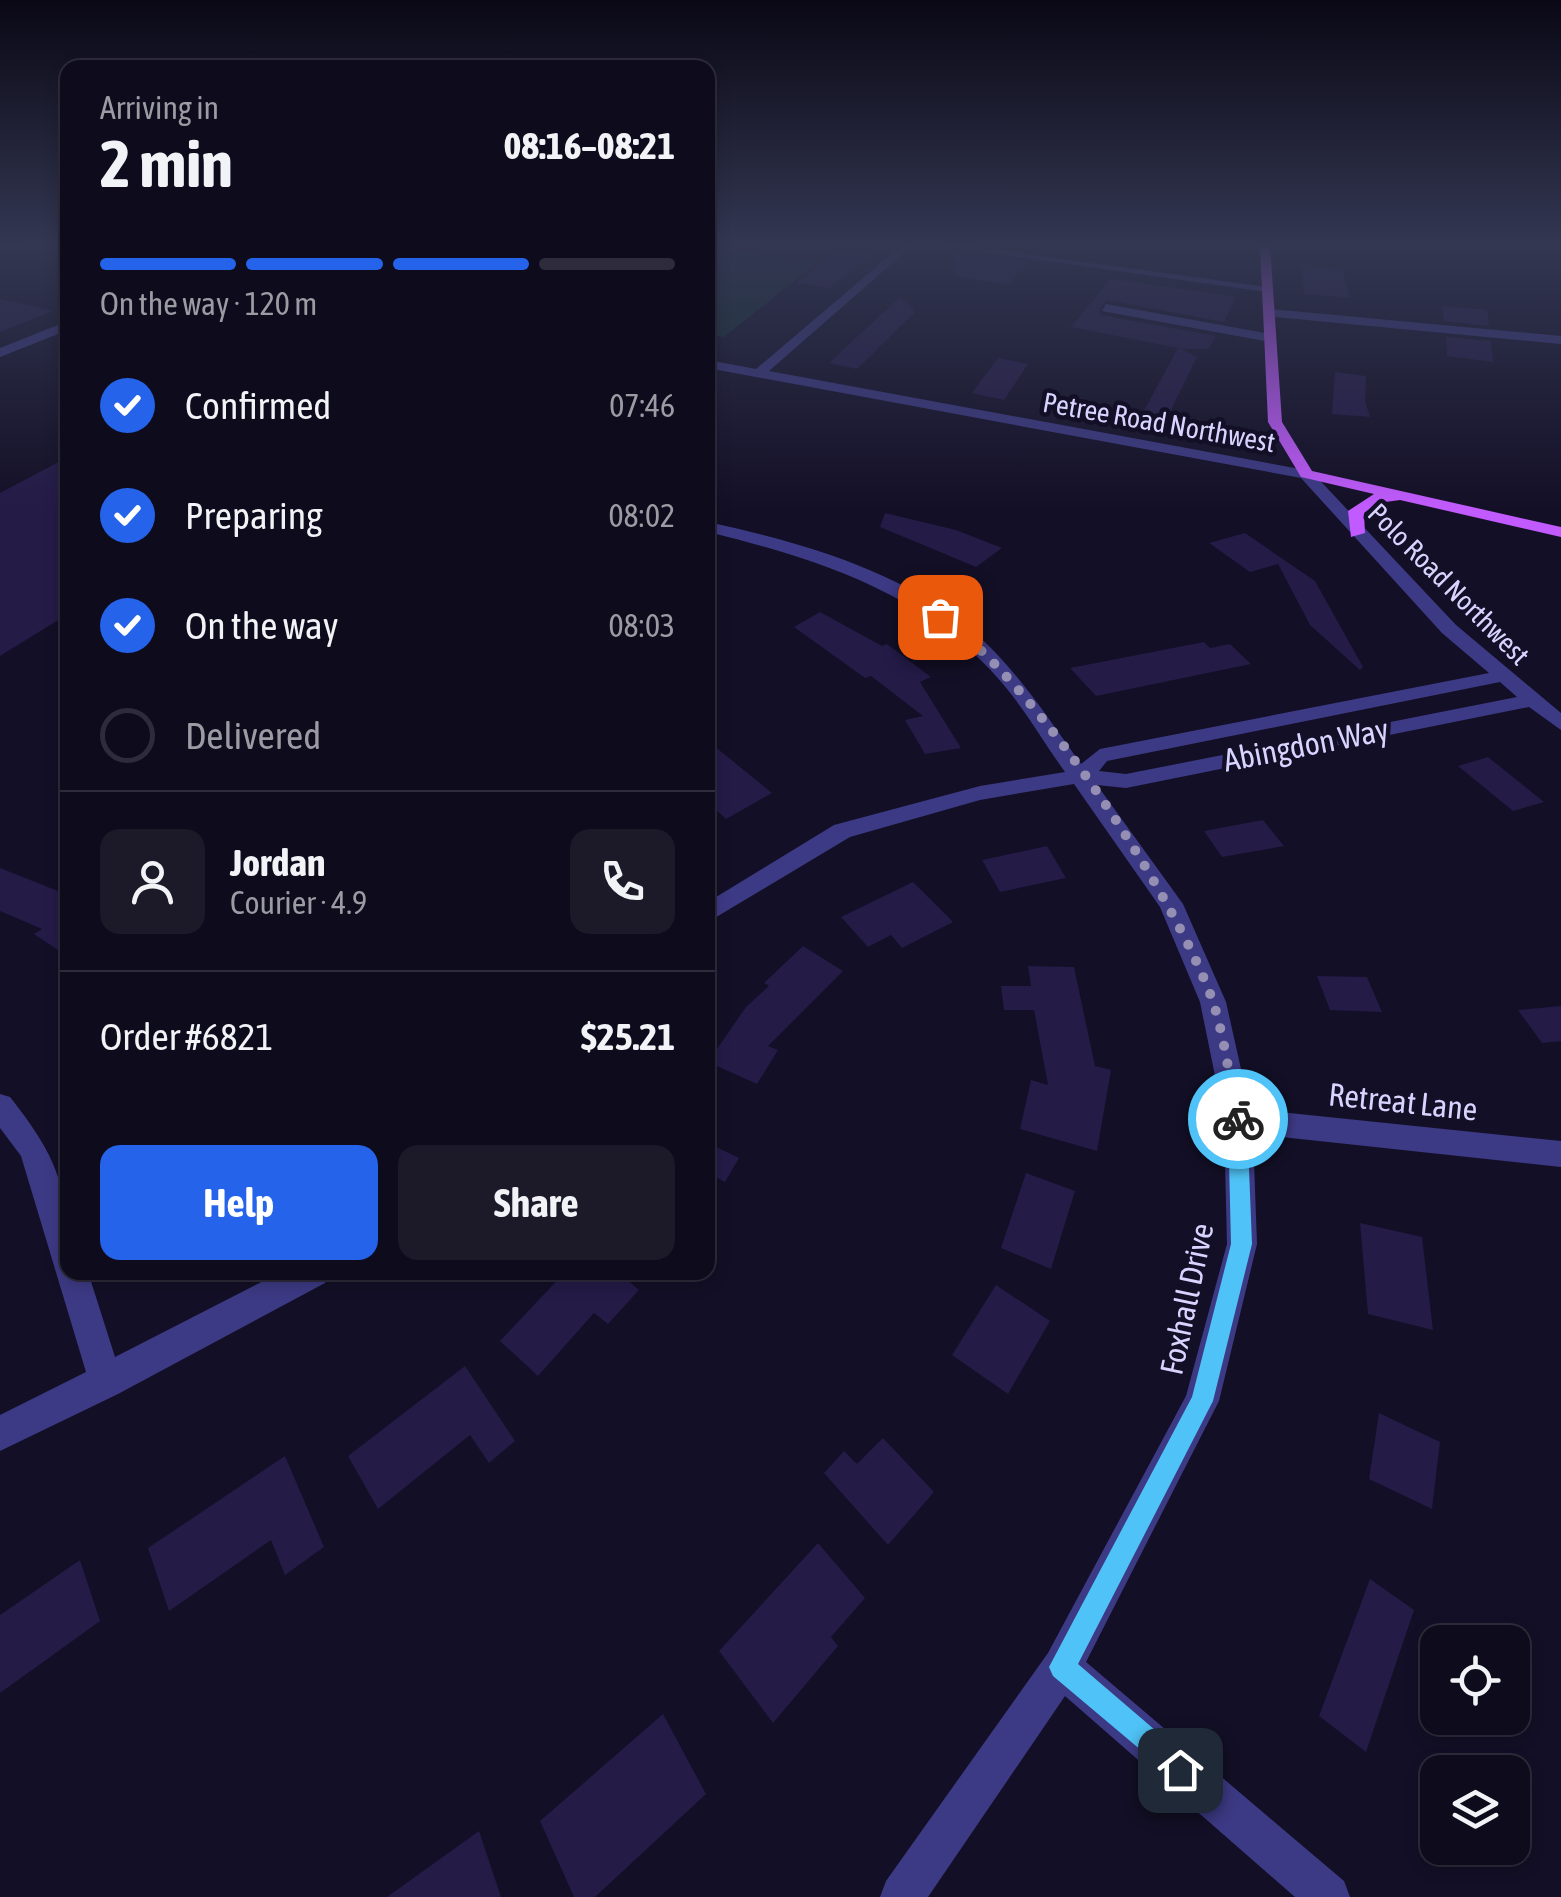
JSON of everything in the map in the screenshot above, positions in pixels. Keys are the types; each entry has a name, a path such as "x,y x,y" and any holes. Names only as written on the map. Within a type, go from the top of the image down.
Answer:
{"main road":[{"path":"1270,334 1275,422 1306,474 1561,532"},
{"path":"1356,533 1356,511 1363,504 1419,497"}],"street":[{"path":"0,353 46,334"},
{"path":"758,374 805,334"},
{"path":"1246,334 1270,338"},
{"path":"1491,334 1561,340"},
{"path":"0,339 22,344"},
{"name":"Petree Road Northwest","path":"715,365 1306,474"},
{"name":"Polo Road Northwest","path":"1306,474 1356,533 1501,676 1561,724"},
{"name":"Foxhall Drive","path":"715,529 805,551 894,587 962,632 1010,680 1171,904 1213,1002 1238,1120 1242,1244 1202,1401 1062,1667 902,1897"},
{"name":"Abingdon Way","path":"1082,776 1100,756 1501,676"},
{"name":"Abingdon Way","path":"715,909 842,830 980,793 1082,776 1126,781 1530,701"},
{"path":"0,1106 34,1150 60,1233"},
{"name":"Retreat Lane","path":"1238,1120 1561,1154"},
{"path":"74,1280 106,1382"},
{"path":"0,1434 299,1280"},
{"path":"1062,1667 1328,1897"}],"building":[{"path":"861,334 893,334 857,369 829,363"},
{"path":"1104,334 1216,336 1209,349 1182,349 1197,357 1165,422 1140,418 1178,348"},
{"path":"1446,337 1491,341 1493,362 1447,356"},
{"path":"998,358 1028,364 1004,400 972,393"},
{"path":"1335,372 1366,376 1365,401 1370,417 1332,414"},
{"path":"60,461 60,619 0,656 0,493"},
{"path":"885,513 956,530 1002,548 976,567 880,527"},
{"path":"1245,533 1315,581 1363,667 1360,670 1310,625 1278,564 1250,572 1209,543"},
{"path":"820,612 882,646 887,644 931,677 920,682 961,748 925,754 905,720 923,716 871,676 865,678 794,627"},
{"path":"1204,642 1210,648 1230,644 1251,664 1096,696 1070,668"},
{"path":"715,747 772,793 726,819 715,809"},
{"path":"1488,757 1544,802 1513,811 1458,766"},
{"path":"1263,820 1284,846 1222,857 1204,831"},
{"path":"1047,846 1066,878 1000,892 982,860"},
{"path":"0,868 60,892 60,952 34,934 42,929 0,911"},
{"path":"913,882 953,922 902,948 891,935 868,947 841,917"},
{"path":"803,946 843,971 768,1046 778,1050 757,1084 715,1065 715,1052 746,1007 769,986 764,983"},
{"path":"1028,966 1074,967 1095,1066 1111,1070 1097,1151 1020,1129 1031,1080 1048,1085 1034,1010 1004,1010 1001,986 1031,986"},
{"path":"1317,976 1367,977 1382,1012 1330,1010"},
{"path":"1561,1006 1561,1041 1542,1043 1518,1010"},
{"path":"715,1146 739,1158 725,1182 715,1177"},
{"path":"1026,1173 1075,1191 1051,1269 1001,1248"},
{"path":"1360,1223 1422,1237 1433,1330 1368,1314"},
{"path":"557,1280 627,1280 639,1290 608,1324 594,1313 538,1376 500,1341"},
{"path":"996,1285 1050,1321 1008,1394 952,1355"},
{"path":"465,1366 515,1441 489,1463 470,1435 378,1509 348,1456"},
{"path":"1379,1413 1440,1442 1432,1509 1369,1479"},
{"path":"883,1438 934,1492 888,1545 824,1473 844,1451 857,1464"},
{"path":"285,1456 324,1547 285,1575 271,1540 169,1611 148,1548"},
{"path":"818,1543 865,1598 831,1637 838,1646 773,1723 719,1651"},
{"path":"80,1560 100,1621 0,1693 0,1615"},
{"path":"1370,1579 1414,1610 1366,1752 1319,1716"},
{"path":"663,1714 706,1794 595,1897 574,1897 540,1821"},
{"path":"479,1831 501,1897 387,1897"}],"way so far":[{"path":"940,617 962,632 1010,680 1171,904 1213,1002 1238,1119"}],"route":[{"path":"1180,1770 1062,1667 1202,1401 1242,1244 1238,1119"}]}
